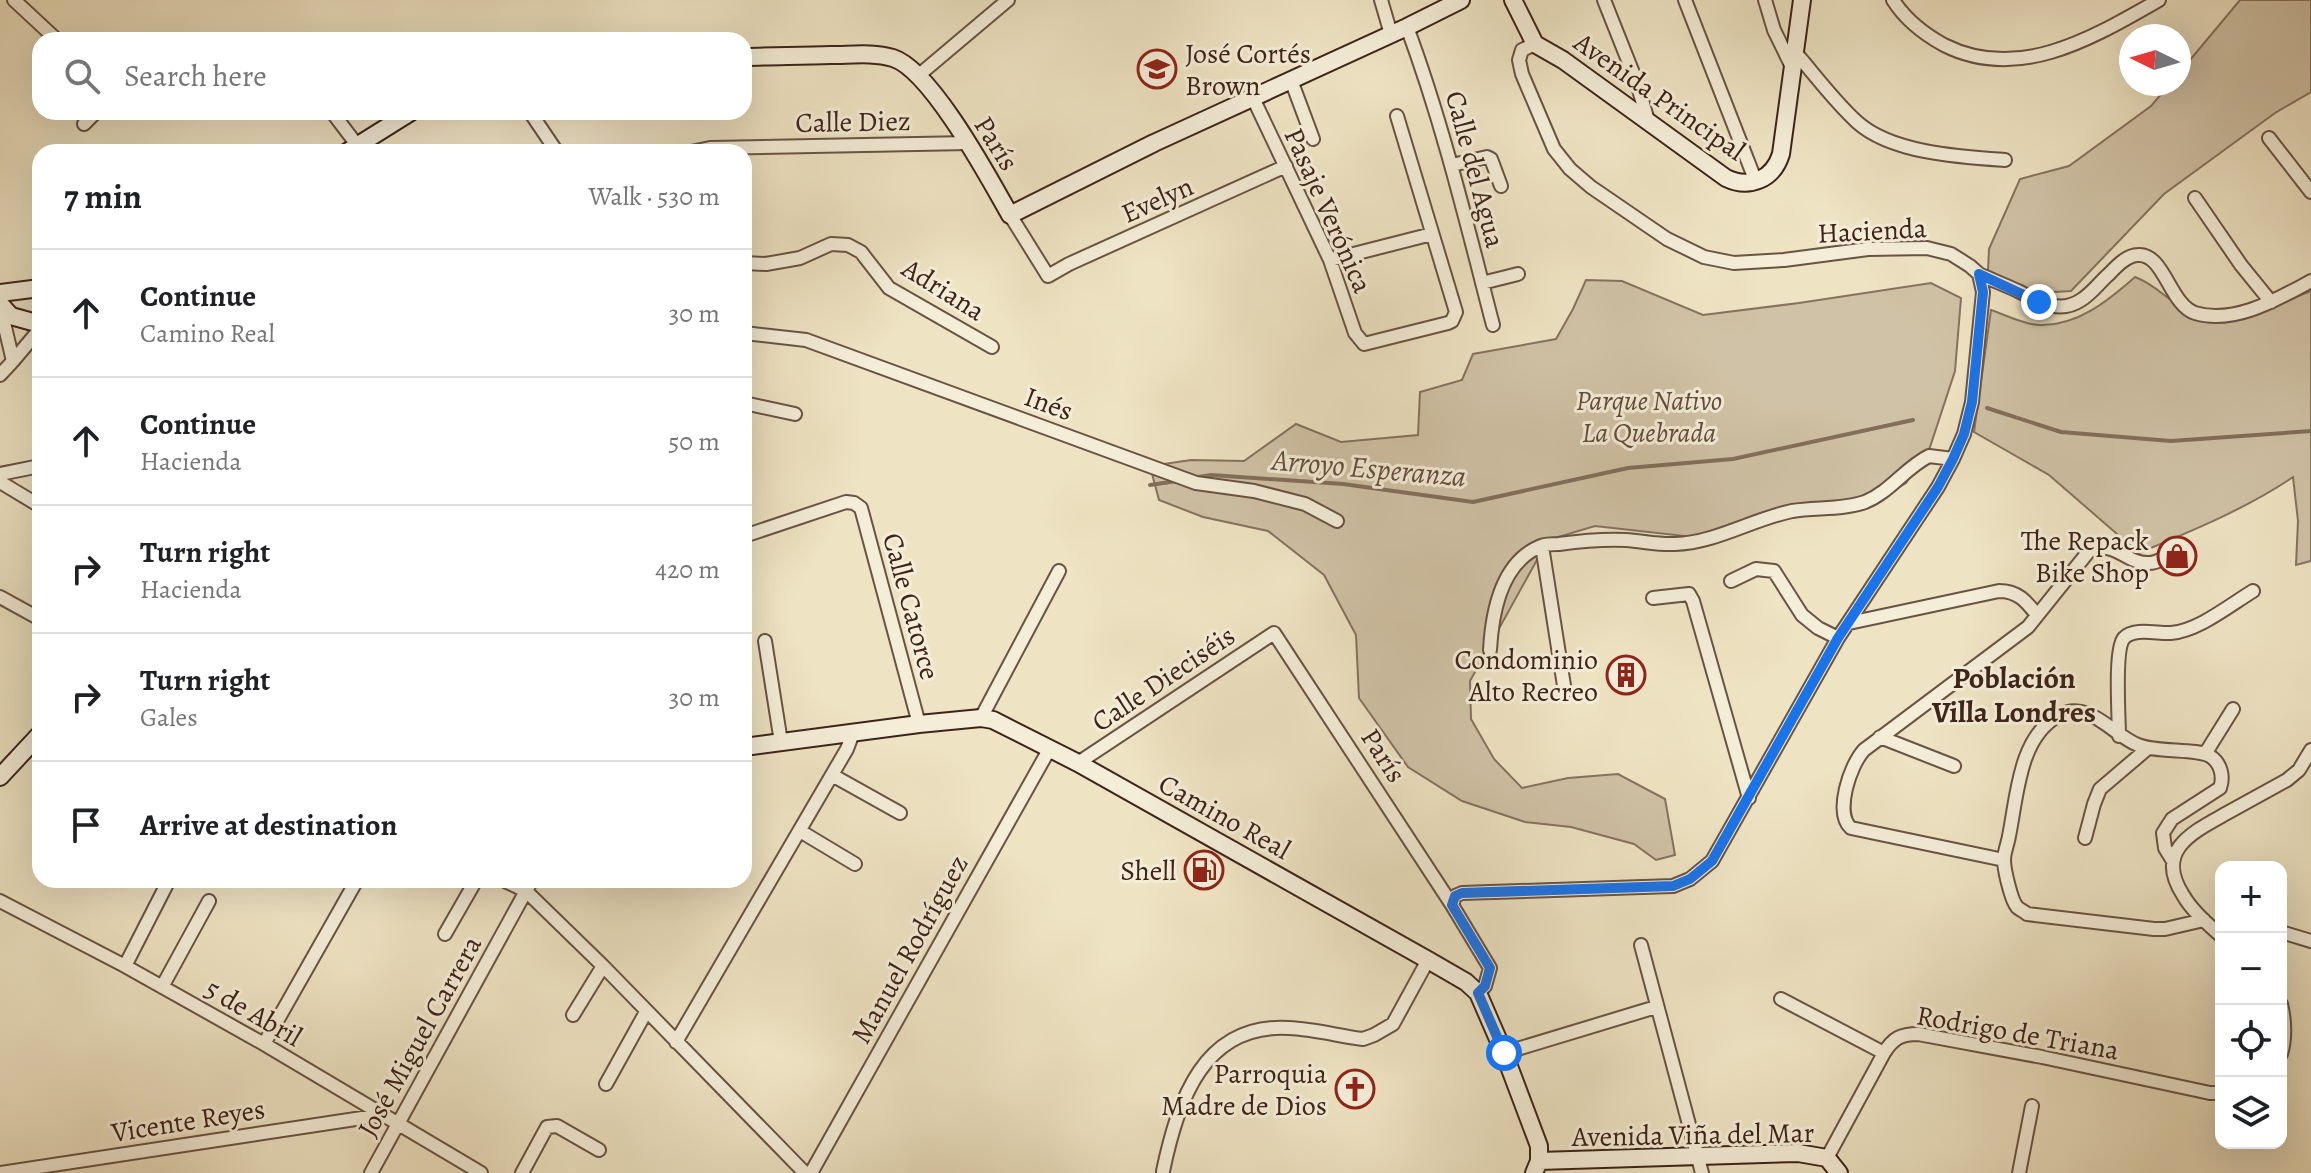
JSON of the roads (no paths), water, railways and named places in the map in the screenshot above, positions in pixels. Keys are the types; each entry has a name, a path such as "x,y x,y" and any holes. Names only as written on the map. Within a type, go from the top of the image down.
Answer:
{"street":[{"path":"14,0 48,32"},
{"path":"919,75 1008,0"},
{"path":"1381,0 1391,34"},
{"path":"1010,215 1154,143 1407,27 1444,4 1461,0"},
{"name":"Avenida Principal","path":"1513,0 1535,44 1563,60 1726,178 1740,183 1756,182 1772,172 1779,161 1802,0"},
{"path":"1604,0 1637,83 1648,121"},
{"path":"1685,0 1756,182"},
{"path":"1765,0 1774,30 1794,60 1858,124 1883,139 1949,155 2005,160"},
{"path":"1893,0 1909,20 1936,41 1967,54 2000,60 2034,58 2067,47 2159,0"},
{"name":"Calle del Agua","path":"1407,27 1430,89 1452,165 1493,325"},
{"name":"Hacienda","path":"1535,44 1522,50 1519,60 1554,149 1570,169 1591,187 1667,239 1704,257 1734,263 1868,249 1927,248 1951,254 1979,274"},
{"name":"París","path":"752,57 868,54 902,62 919,75 968,143 1048,276"},
{"path":"1291,80 1313,139"},
{"name":"Pasaje Verónica","path":"1253,98 1330,260 1360,342 1368,344 1448,323 1455,317 1455,307 1432,234"},
{"path":"1330,260 1432,234 1397,116"},
{"path":"84,124 88,120"},
{"path":"336,120 349,144"},
{"path":"360,144 398,120"},
{"path":"535,120 552,144"},
{"path":"2269,138 2311,192"},
{"name":"Calle Diez","path":"752,147 968,143"},
{"path":"1452,165 1487,157 1491,159 1501,186"},
{"name":"Evelyn","path":"1048,276 1286,166"},
{"path":"2195,198 2271,302"},
{"name":"Adriana","path":"752,263 800,258 831,244 848,245 861,252 889,288 992,347"},
{"path":"1979,274 2056,307 2080,301 2115,268 2139,254 2149,257 2160,269 2180,303 2193,312 2214,315 2240,313 2271,302 2311,281"},
{"path":"1482,283 1518,274"},
{"path":"1537,1167 1539,1146 1478,993 1485,986 1490,968 1452,905 1455,896 1462,893 1673,886 1690,879 1712,861 1838,638 1938,487 1953,459 1964,434 1972,402 1983,292 1979,274"},
{"path":"0,293 32,289"},
{"path":"0,305 11,316 32,324"},
{"path":"0,305 13,361"},
{"name":"Inés","path":"752,334 806,340 1196,483 1254,491 1305,504 1337,521"},
{"path":"0,375 32,337"},
{"path":"752,405 795,414"},
{"path":"1490,650 1492,622 1508,577 1522,559 1542,546 1622,540 1675,544 1693,542 1793,511 1862,503 1880,494 1929,456 1953,459"},
{"path":"0,474 32,468"},
{"path":"0,482 32,501"},
{"name":"Calle Catorce","path":"752,533 846,502 861,508 919,724"},
{"path":"1542,546 1565,692"},
{"path":"2004,860 1851,828 1842,814 1854,762 1880,737 2028,627 2089,551 2100,546 2108,547 2148,563 2158,561 2183,546"},
{"path":"1731,581 1756,569 1774,571 1802,615 1838,638"},
{"path":"981,718 1059,571"},
{"path":"1849,623 1999,591 2018,594 2037,615"},
{"path":"2119,736 2118,678 2120,646 2124,638 2141,632 2173,633 2188,629 2253,591"},
{"path":"1653,598 1689,594 1693,601 1749,798"},
{"path":"0,597 32,615"},
{"name":"París","path":"1274,633 1452,905"},
{"name":"Calle Dieciséis","path":"1078,763 1274,633"},
{"path":"765,641 781,742"},
{"path":"2205,754 2233,709"},
{"path":"2204,920 2165,929 2143,929 2027,914 2017,907 2004,860 2024,764 2029,747 2042,729 2060,714 2074,711 2098,717 2119,736 2147,749 2205,754 2214,760 2222,772 2220,788 2172,819 2166,826 2163,840 2184,898 2218,933"},
{"name":"Camino Real","path":"752,746 981,718 1005,725 1428,960 1466,982 1478,993"},
{"path":"676,1042 847,749 853,733"},
{"path":"1880,737 1954,766"},
{"path":"0,777 32,743"},
{"name":"Manuel Rodríguez","path":"808,1173 1050,748"},
{"path":"2085,838 2100,789 2147,749"},
{"path":"2173,861 2191,833 2287,780 2299,770 2311,750"},
{"path":"832,775 900,813"},
{"path":"800,831 855,864"},
{"path":"125,966 165,888"},
{"path":"264,1044 352,888"},
{"path":"445,934 471,888"},
{"name":"José Miguel Carrera","path":"371,1173 528,888"},
{"path":"531,888 646,1012 808,1173"},
{"name":"5 de Abril","path":"0,901 264,1044 481,1173"},
{"path":"162,987 209,901"},
{"path":"2284,933 2311,941"},
{"path":"1641,945 1702,1173"},
{"path":"1163,1171 1171,1134 1187,1091 1201,1067 1218,1049 1239,1036 1261,1029 1290,1028 1363,1039 1374,1035 1393,1024 1428,960"},
{"path":"573,1015 603,966"},
{"path":"1781,999 1884,1053"},
{"path":"1504,1053 1656,1007"},
{"path":"606,1084 646,1012"},
{"name":"Rodrigo de Triana","path":"1827,1158 1884,1053 1895,1038 1904,1034 2042,1057 2215,1093"},
{"path":"2019,1173 2032,1106"},
{"name":"Vicente Reyes","path":"0,1173 382,1115"},
{"path":"522,1173 547,1127 557,1126 599,1150"},
{"name":"Avenida Viña del Mar","path":"1537,1167 1798,1153 1827,1158 1839,1173"}],"waterway":[{"name":"Arroyo Esperanza","path":"1987,408 2061,432 2171,441 2311,431"},
{"name":"Arroyo Esperanza","path":"1193,478 1211,475 1343,484 1473,502 1628,468 1733,459 1913,420"},
{"name":"Arroyo Esperanza","path":"1150,485 1177,481"}],"place":[{"name":"José Cortés Brown","path":"1157,69"},
{"name":"The Repack Bike Shop","path":"2177,556"},
{"name":"Condominio Alto Recreo","path":"1626,675"},
{"name":"Shell","path":"1204,870"},
{"name":"Parroquia Madre de Dios","path":"1355,1089"}],"district":[{"name":"Población Villa Londres","path":"2014,695"}],"park label":[{"name":"Parque Nativo La Quebrada","path":"1649,416"}]}
